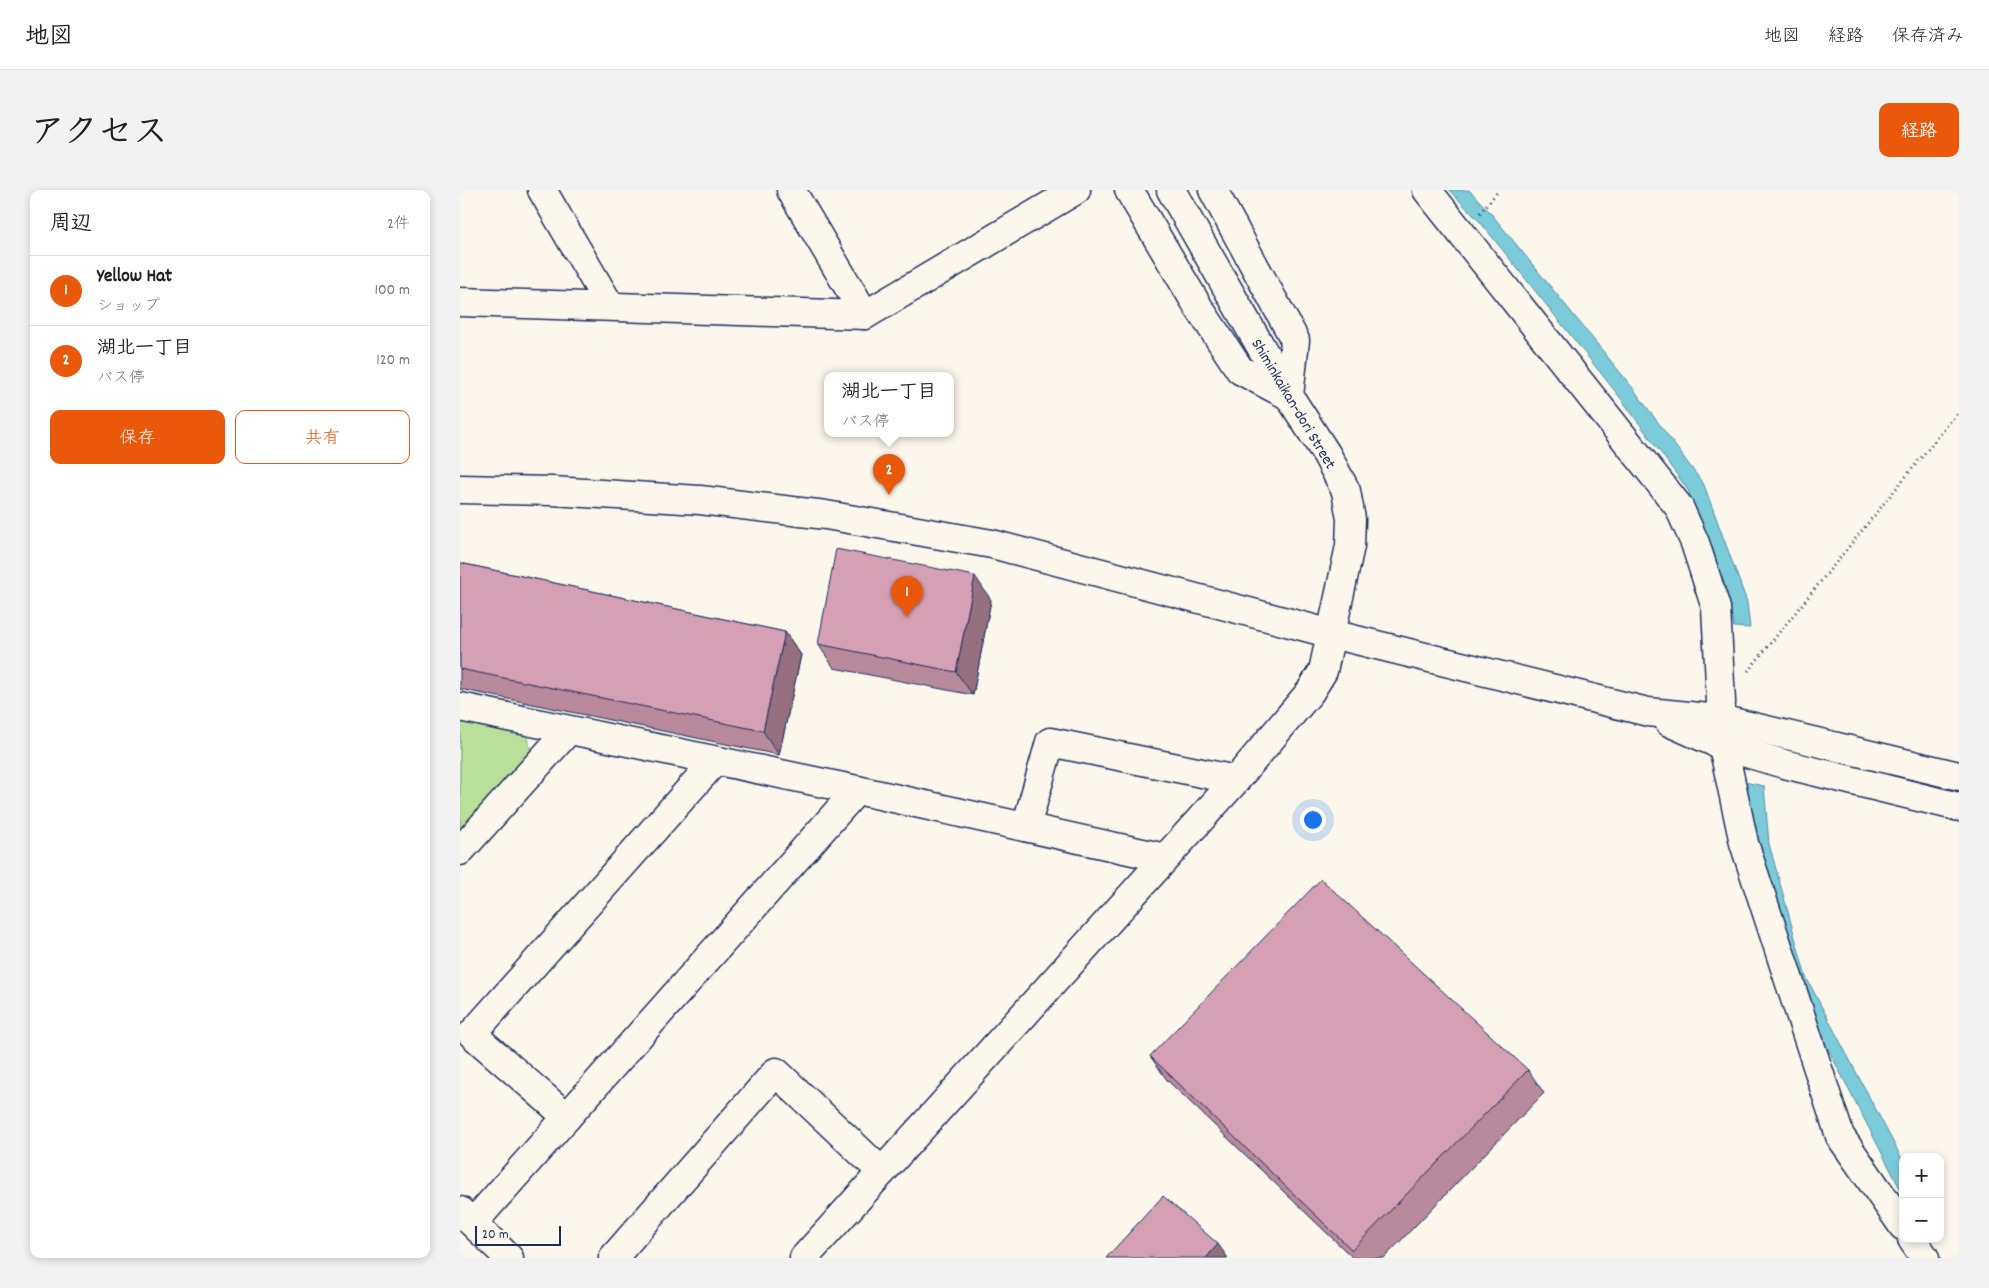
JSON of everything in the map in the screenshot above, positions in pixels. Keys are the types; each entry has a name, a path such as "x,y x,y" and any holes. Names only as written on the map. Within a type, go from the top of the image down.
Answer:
{"street":[{"path":"542,190 610,306"},
{"path":"791,190 865,315"},
{"path":"460,302 865,315 1076,190"},
{"path":"1129,190 1199,308 1240,370 1289,396 1295,340 1212,190"},
{"name":"Shiminkaikan-dori Street","path":"804,1258 1236,780 1310,692 1323,672 1350,546 1351,519 1346,492 1327,455 1289,396 1171,190"},
{"path":"1427,190 1679,507 1695,543 1716,608 1721,722 1744,843 1840,1136 1899,1220"},
{"path":"460,489 552,491 700,500 832,516 992,544 1332,634 1648,712 1721,722 1959,776"},
{"path":"460,708 857,790 1165,858"},
{"path":"1721,722 1784,764 1959,807"},
{"path":"460,850 568,731"},
{"path":"1026,827 1050,742 1236,780"},
{"path":"567,1116 472,1034 715,761"},
{"path":"509,1258 466,1217 567,1116 857,790"},
{"path":"613,1258 776,1072 882,1172"},
{"path":"1915,1243 1926,1258"}],"path":[{"path":"1721,722 1770,645 1959,410"}],"green space":[{"path":"460,720 527,734 531,752 460,829"}],"water":[{"path":"1449,190 1469,190 1489,211 1632,387 1704,485 1747,602 1750,628 1734,627 1729,605 1688,490 1619,396 1481,223"},
{"path":"1744,782 1764,786 1769,844 1806,977 1899,1153 1899,1186 1795,985 1751,840"}],"building":[{"path":"836,549 975,576 956,672 818,644"},
{"path":"460,563 785,632 763,731 460,669"},
{"path":"1321,879 1528,1070 1352,1250 1150,1056"},
{"path":"1163,1196 1218,1244 1206,1258 1106,1258"}],"place":[{"name":"湖北一丁目","path":"889,495"},
{"name":"Yellow Hat","path":"907,617"}]}
